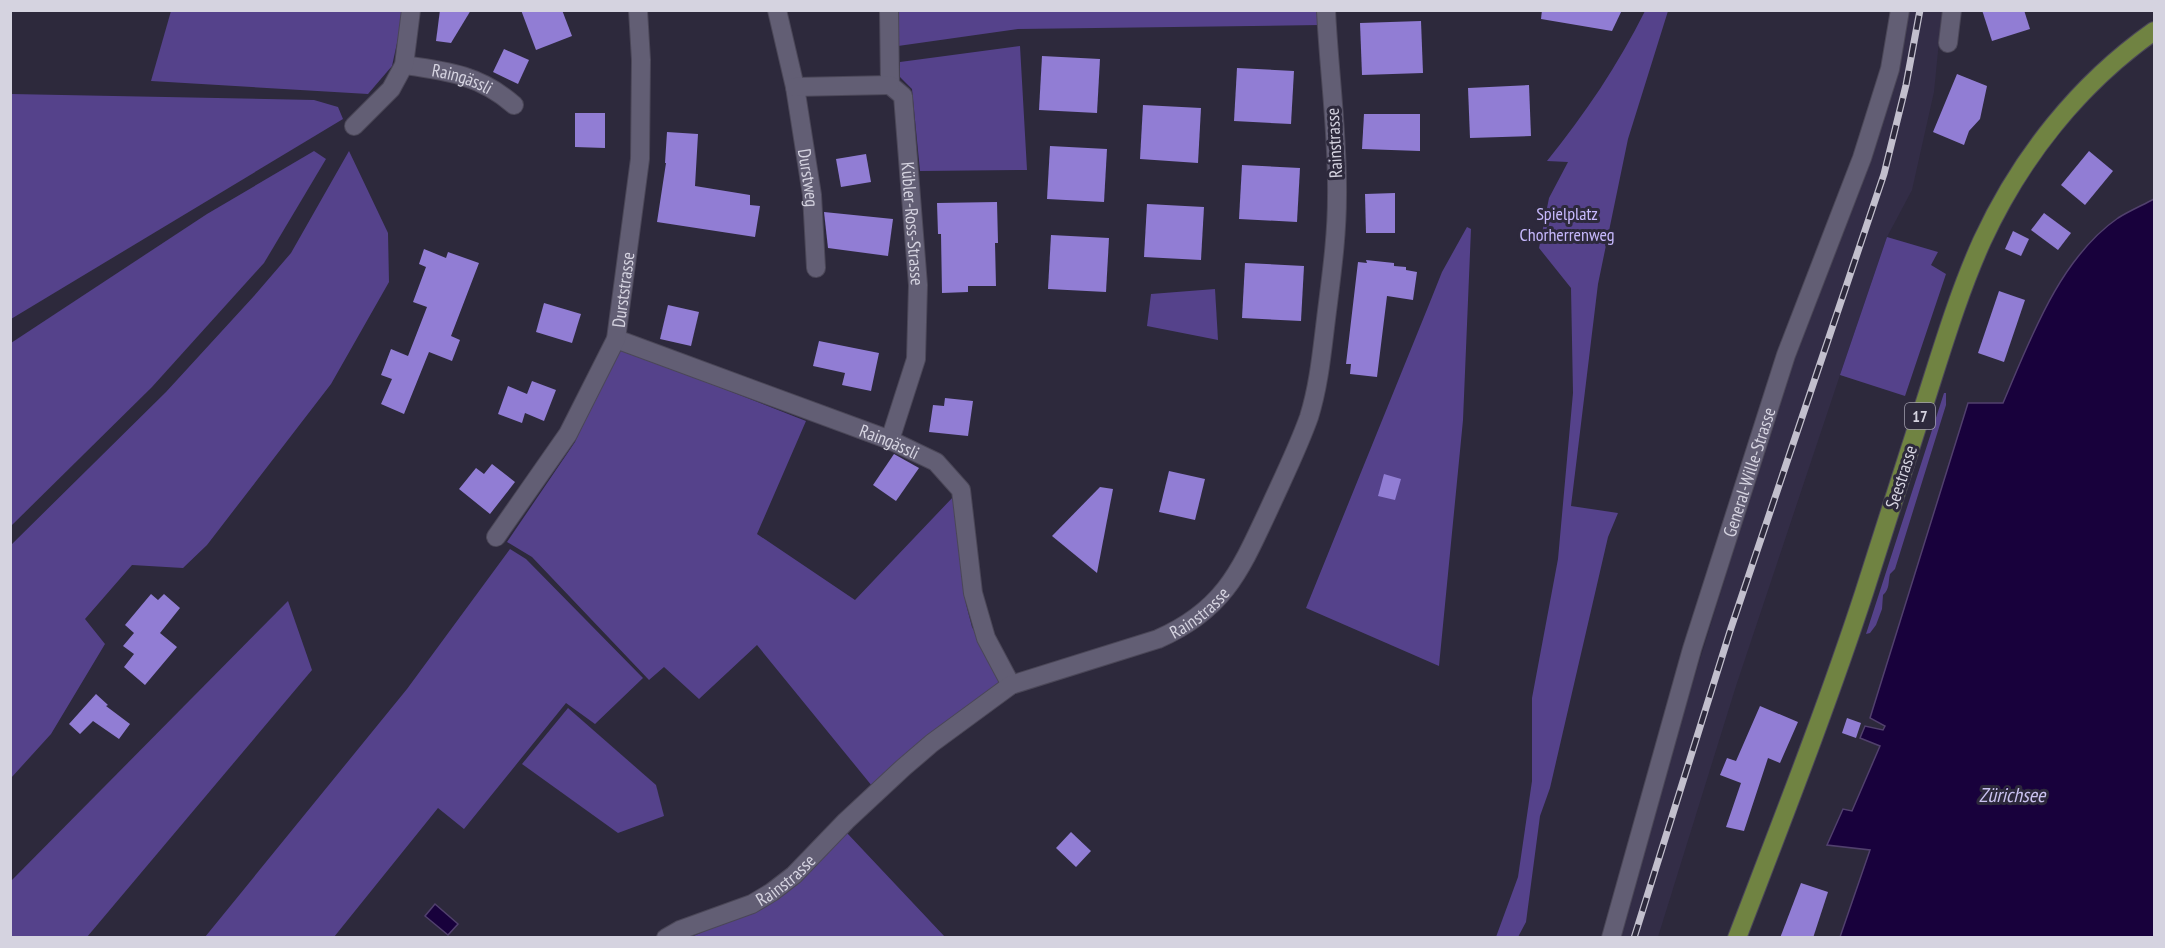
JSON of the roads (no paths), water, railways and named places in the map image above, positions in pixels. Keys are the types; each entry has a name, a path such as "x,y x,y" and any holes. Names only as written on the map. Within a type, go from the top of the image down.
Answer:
{"main road":[{"name":"Seestrasse","path":"1737,938 1847,643 1952,318 1983,239 2012,184 2058,120 2099,75 2154,31"}],"street":[{"path":"354,126 391,89 404,65 411,10"},
{"name":"Durststrasse","path":"496,537 568,434 616,339 640,159 642,60 638,10"},
{"name":"Durstweg","path":"777,10 795,87 812,195 816,268"},
{"name":"Kübler-Ross-Strasse","path":"889,10 890,85 903,96 918,285 916,359 890,440"},
{"name":"Rainstrasse","path":"666,938 680,930 752,904 772,892 794,875 846,821 904,767 1011,685 1158,639 1180,629 1221,597 1237,576 1309,416 1321,360 1335,246 1337,196 1336,146 1326,10"},
{"name":"General-Wille-Strasse","path":"1611,938 1692,649 1786,355 1862,158 1890,69 1900,10"},
{"path":"1948,43 1952,10"},
{"name":"Raingässli","path":"404,65 439,70 481,82 497,90 514,105"},
{"path":"795,87 890,85"},
{"name":"Raingässli","path":"616,339 890,440 936,462 961,490 973,592 986,638 1011,685"}],"water":[{"name":"Zürichsee","path":"2154,199 2154,937 1840,937 1870,850 1827,845 1843,809 1852,811 1880,746 1860,738 1865,726 1883,730 1885,726 1870,718 1968,403 2003,403 2048,302 2079,255 2097,235 2118,218"},
{"path":"435,904 458,924 448,935 425,916"}],"railway":[{"path":"1634,938 1731,628 1884,174 1906,85 1920,10"}],"park label":[{"name":"Spielplatz Chorherrenweg","path":"1567,223"}]}
